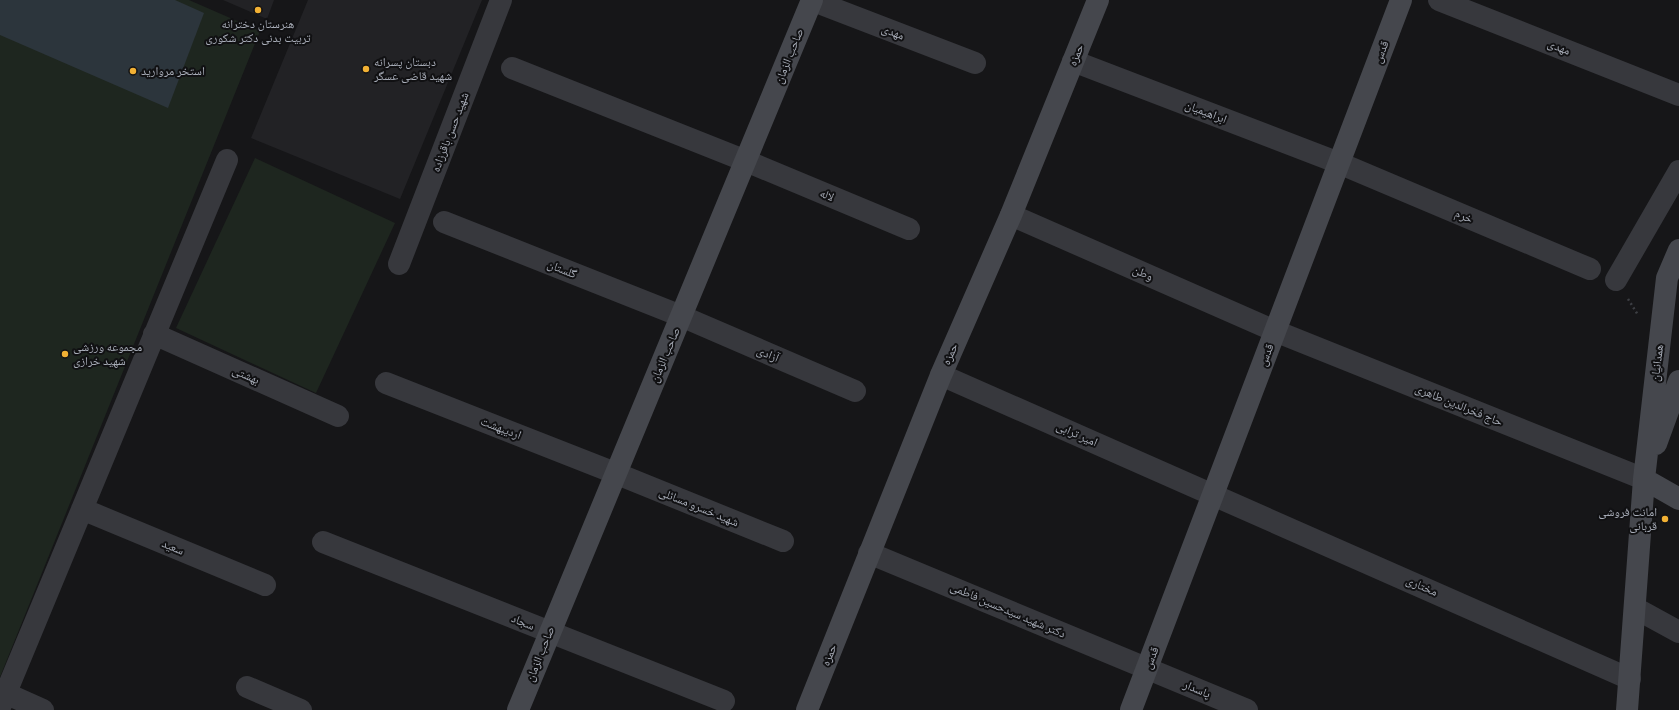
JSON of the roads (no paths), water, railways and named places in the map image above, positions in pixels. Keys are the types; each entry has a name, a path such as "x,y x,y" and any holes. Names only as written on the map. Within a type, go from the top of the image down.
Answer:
{"street":[{"name":"شهید حسن باقرزاده","path":"399,264 501,0"},
{"name":"مهدی","path":"811,0 975,63"},
{"name":"صاحب الزمان","path":"518,710 615,473 746,161 811,0"},
{"name":"حمزه","path":"807,710 941,375 1011,215 1098,0"},
{"name":"قدس","path":"1131,710 1401,0"},
{"name":"مهدی","path":"1439,0 1679,95"},
{"name":"ابراهیمیان","path":"1073,61 1339,163"},
{"name":"لاله","path":"512,68 746,161 909,229"},
{"path":"44,710 2,700 227,160"},
{"name":"خرم","path":"1339,163 1590,269"},
{"path":"1616,280 1679,171"},
{"name":"وطن","path":"1011,215 1275,331"},
{"name":"گلستان","path":"444,222 681,316"},
{"name":"همدانیان","path":"1627,710 1644,479 1667,278 1679,250"},
{"name":"آزادی","path":"681,316 855,391"},
{"name":"حاج فخرالدین طاهری","path":"1275,331 1644,479"},
{"name":"بهشتی","path":"154,334 338,416"},
{"name":"امیر ترابی","path":"941,375 1213,494"},
{"name":"همدانیان","path":"1644,479 1679,381"},
{"name":"اردیبهشت","path":"386,383 615,473"},
{"name":"شهید خسرو مسائلی","path":"615,473 783,541"},
{"path":"1644,479 1679,498"},
{"name":"مختاری","path":"1213,494 1630,679"},
{"name":"سعید","path":"82,509 265,585"},
{"name":"سجاد","path":"323,542 724,700"},
{"name":"دکتر شهید سیدحسین فاطمی","path":"870,553 1147,668"},
{"path":"1635,608 1679,632"},
{"name":"پاسدار","path":"1147,668 1248,710"},
{"path":"247,687 301,710"}],"place":[{"name":"هنرستان دخترانه تربیت بدنی دکتر شکوری","path":"258,10"},
{"name":"دبستان پسرانه شهید قاضی عسگر","path":"366,69"},
{"name":"استخر مروارید","path":"133,71"},
{"name":"مجموعه ورزشی شهید خرازی","path":"65,354"},
{"name":"امانت فروشی قربانی","path":"1665,519"}]}
